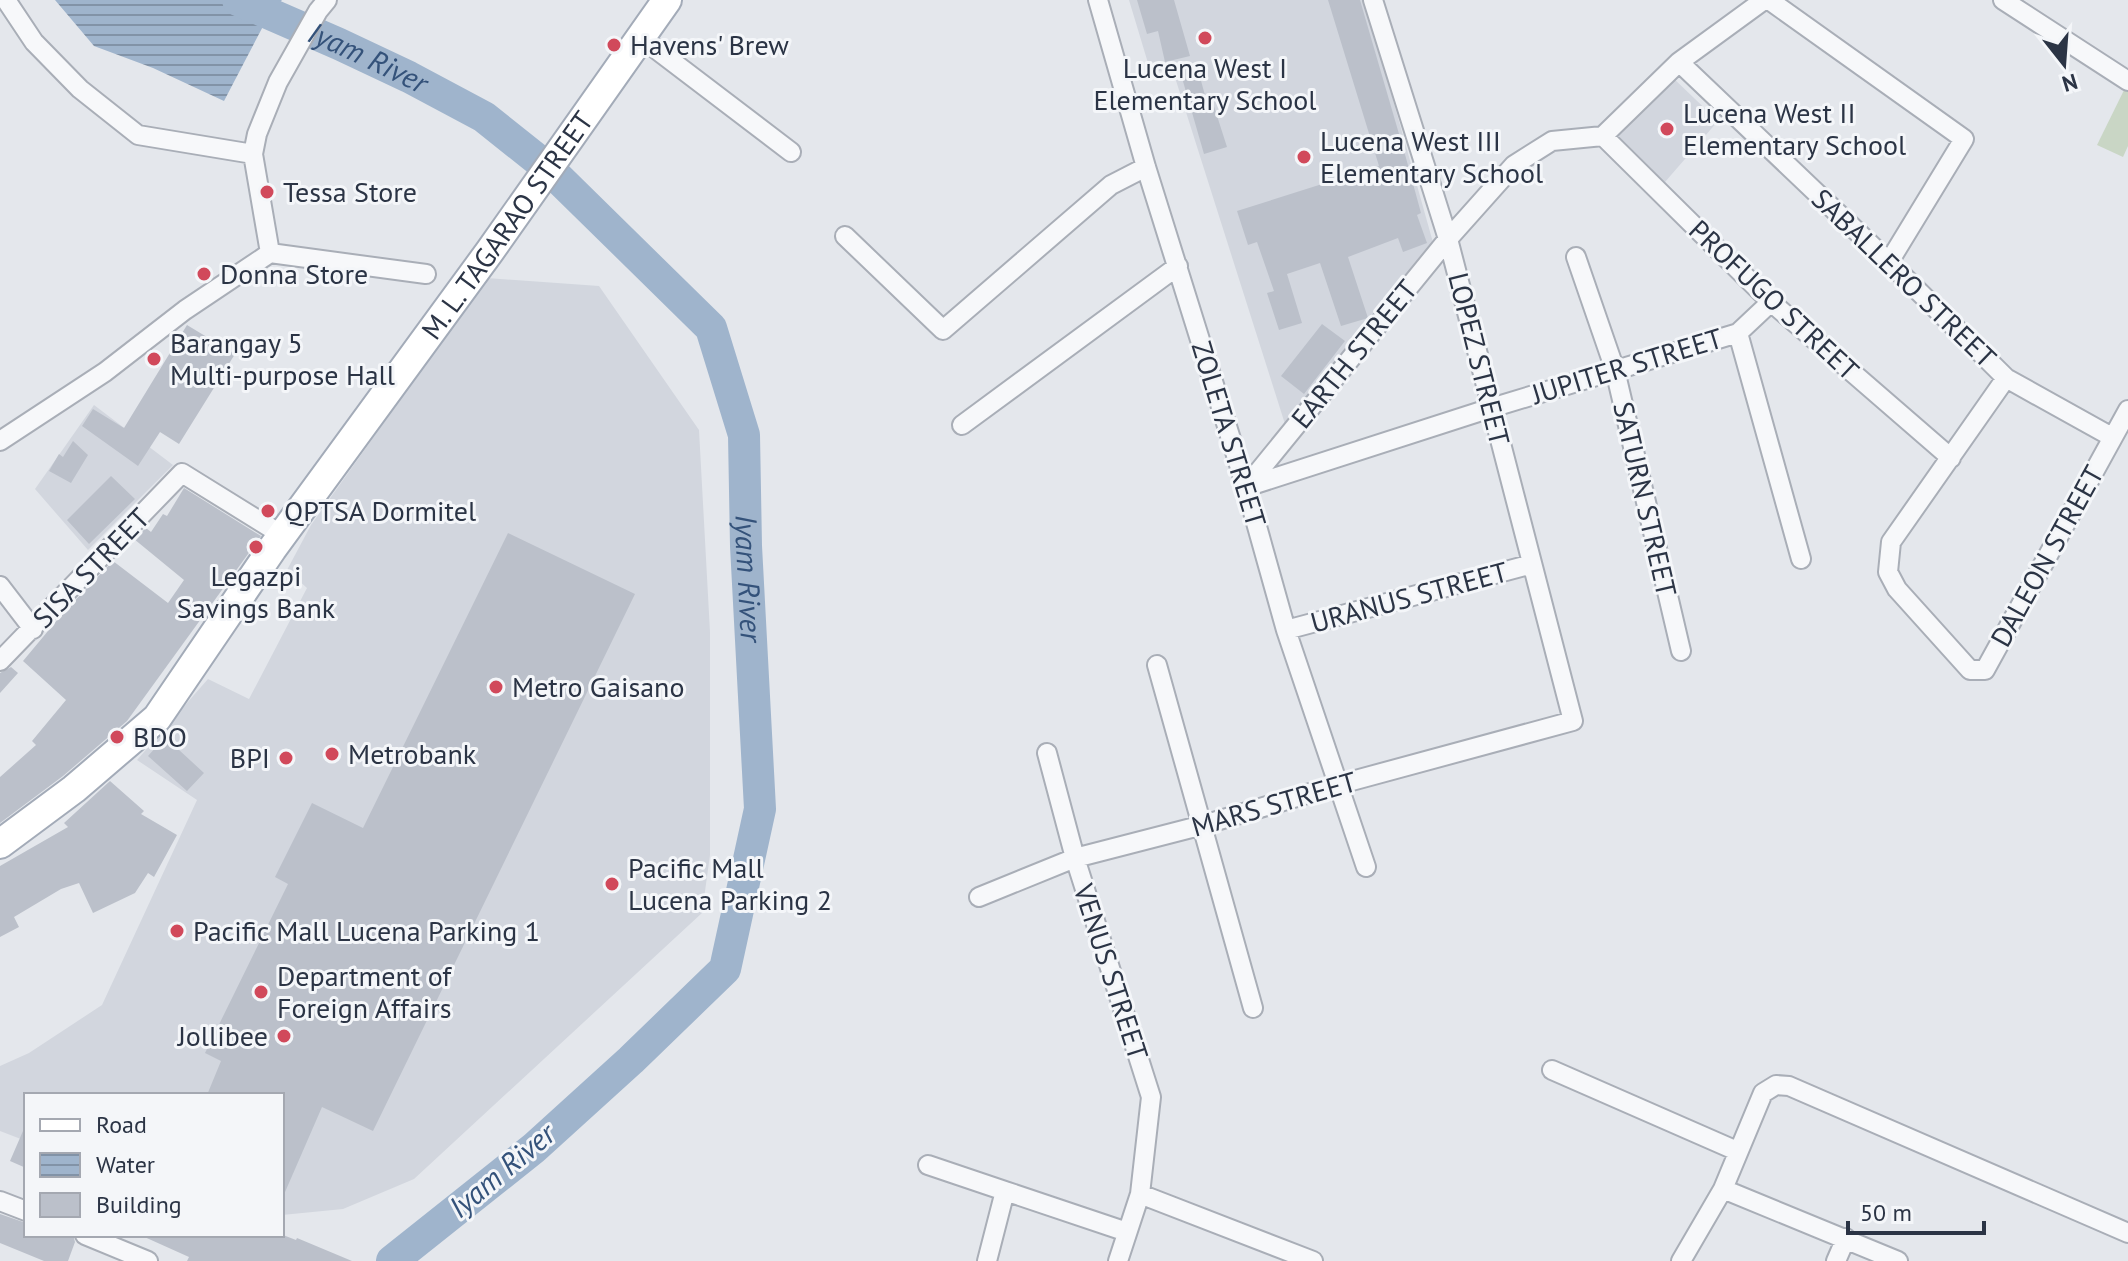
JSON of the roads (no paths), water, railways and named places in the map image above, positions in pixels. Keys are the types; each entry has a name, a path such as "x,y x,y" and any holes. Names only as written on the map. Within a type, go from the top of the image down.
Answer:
{"main road":[{"name":"M. L. TAGARAO STREET","path":"0,844 74,789 157,718 282,535 667,0"}],"street":[{"path":"6,0 34,42 80,89 138,135 253,154"},
{"path":"270,253 253,154 257,134 278,82 327,0"},
{"name":"ZOLETA STREET","path":"1098,0 1146,167 1246,487 1286,630 1366,867"},
{"name":"LOPEZ STREET","path":"1373,0 1448,239 1573,721"},
{"path":"1603,136 1679,62 1766,0 1964,139 1889,262"},
{"path":"2003,0 2128,81"},
{"path":"640,37 791,152"},
{"name":"SABALLERO STREET","path":"1679,62 2006,378 2112,437"},
{"name":"EARTH STREET","path":"1246,487 1448,239 1514,165 1552,141 1603,136"},
{"name":"PROFUGO STREET","path":"1603,136 1771,302 1951,458"},
{"path":"845,236 943,330 1111,185 1146,167"},
{"path":"0,441 105,372 185,310 270,253 426,274"},
{"name":"SATURN STREET","path":"1576,257 1615,370 1681,651"},
{"path":"962,425 1178,266"},
{"name":"JUPITER STREET","path":"1246,487 1738,333 1771,302"},
{"path":"1738,333 1801,559"},
{"name":"DALEON STREET","path":"2006,378 1891,542 1888,572 1897,589 1970,670 1985,670 2128,410"},
{"name":"SISA STREET","path":"0,661 182,473 282,535"},
{"name":"URANUS STREET","path":"1286,630 1532,564"},
{"path":"0,586 33,629"},
{"path":"1157,665 1253,1008"},
{"name":"MARS STREET","path":"979,897 1075,858 1573,721"},
{"name":"VENUS STREET","path":"1047,753 1075,858 1151,1097 1140,1194 1118,1261"},
{"path":"1552,1070 1737,1151"},
{"path":"1681,1261 1723,1189 1763,1093 1776,1085 1789,1086 2128,1233"},
{"path":"928,1165 1127,1232"},
{"path":"1723,1189 1898,1261"},
{"path":"987,1261 1005,1191"},
{"path":"1140,1194 1313,1261"},
{"path":"0,1201 24,1210"},
{"path":"90,1237 148,1261"},
{"path":"1836,1261 1846,1238"}],"water":[{"path":"55,0 282,0 270,13 224,101 153,68 94,46"}],"waterway":[{"name":"Iyam River","path":"238,0 409,77 484,117 548,168 711,328 744,435 746,546 760,809 725,969 534,1148 392,1261"}],"place":[{"name":"Lucena West I Elementary School","path":"1205,38"},
{"name":"Havens' Brew","path":"614,45"},
{"name":"Lucena West II Elementary School","path":"1667,129"},
{"name":"Lucena West III Elementary School","path":"1304,157"},
{"name":"Tessa Store","path":"267,192"},
{"name":"Donna Store","path":"204,274"},
{"name":"Barangay 5 Multi-purpose Hall","path":"154,359"},
{"name":"QPTSA Dormitel","path":"268,511"},
{"name":"Legazpi Savings Bank","path":"256,547"},
{"name":"Metro Gaisano","path":"496,687"},
{"name":"BDO","path":"117,737"},
{"name":"Metrobank","path":"332,754"},
{"name":"BPI","path":"286,758"},
{"name":"Pacific Mall Lucena Parking 2","path":"612,884"},
{"name":"Pacific Mall Lucena Parking 1","path":"177,931"},
{"name":"Department of Foreign Affairs","path":"261,992"},
{"name":"Jollibee","path":"284,1036"}]}
